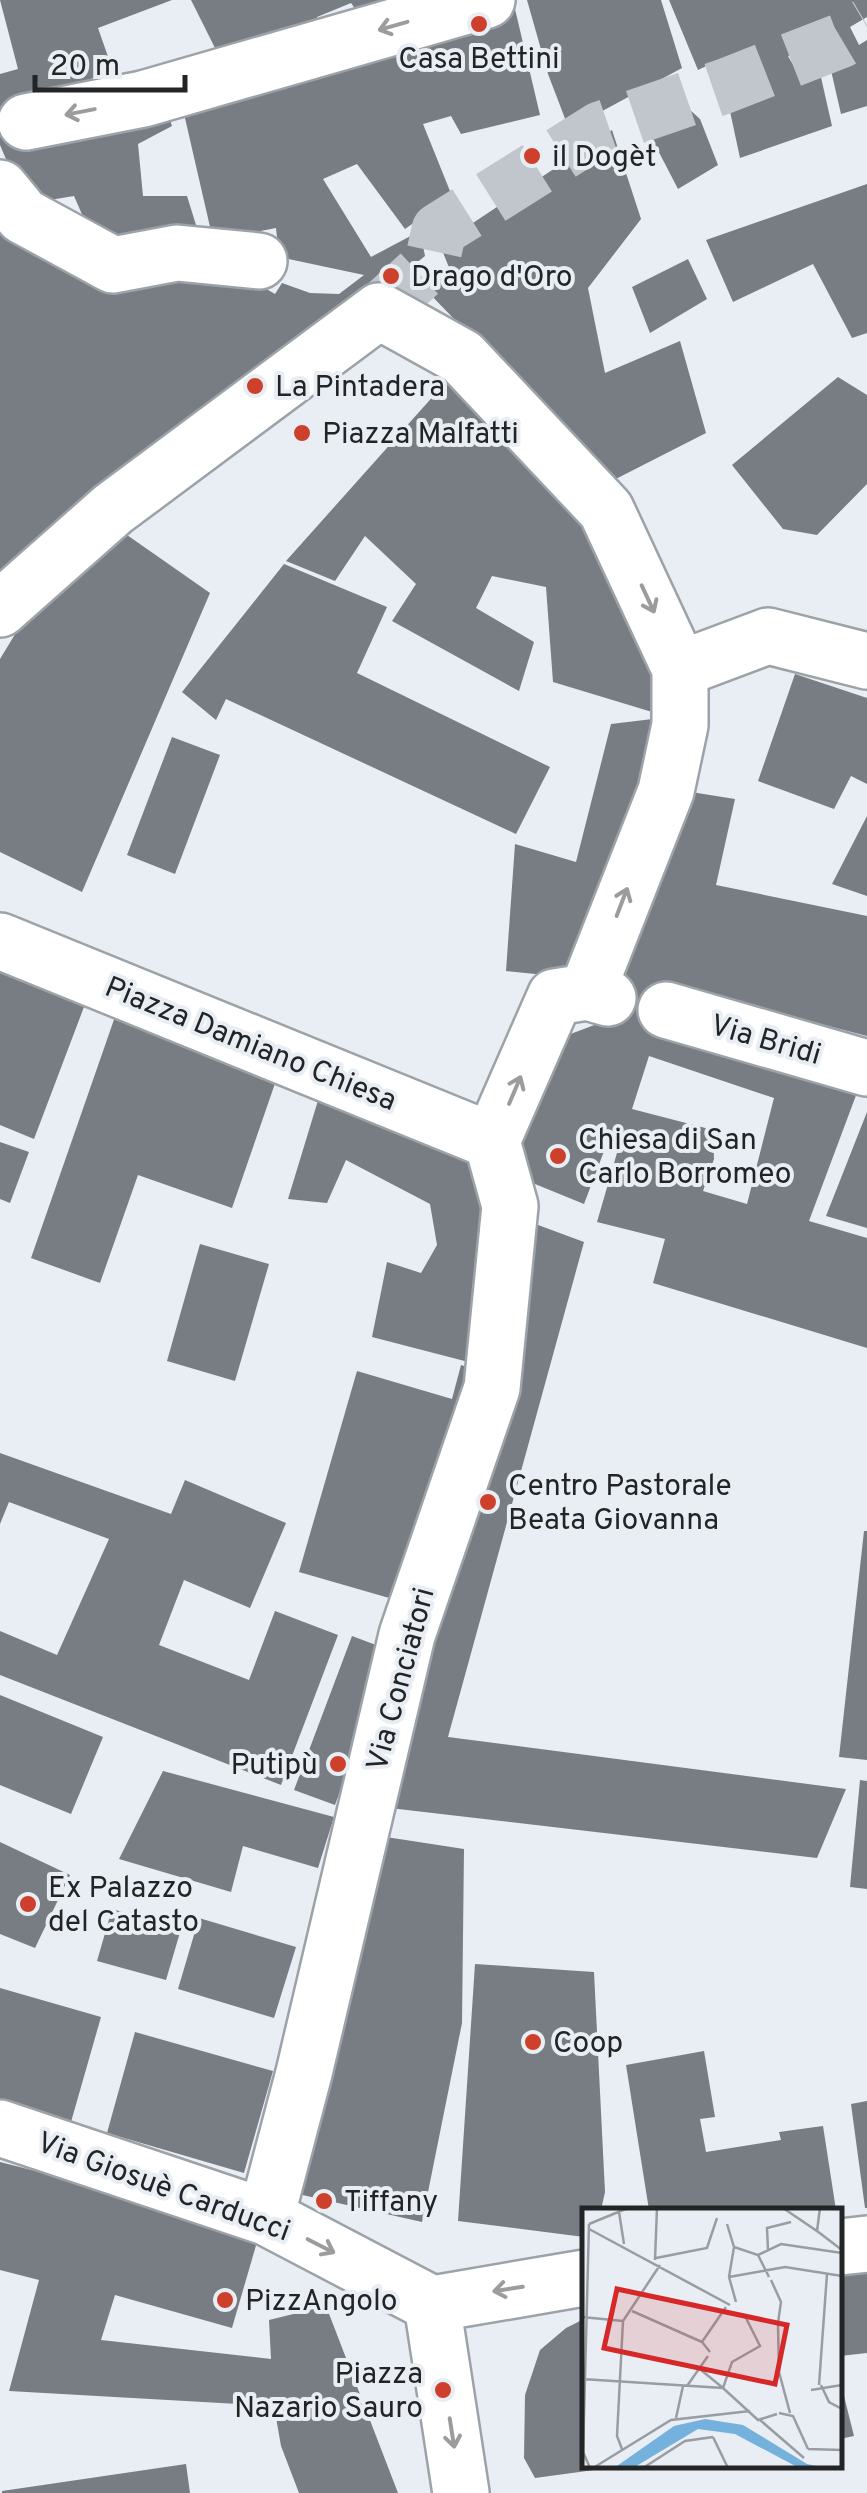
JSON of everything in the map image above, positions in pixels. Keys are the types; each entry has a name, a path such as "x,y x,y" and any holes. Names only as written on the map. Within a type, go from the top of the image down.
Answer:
{"street":[{"path":"26,122 143,100 487,0"},
{"path":"0,188 24,216 112,266 177,253 259,261"},
{"path":"0,609 113,509 380,311 462,357 606,510 680,669 680,725 666,791 598,995 555,997 492,1141"},
{"path":"680,669 768,636 867,661"},
{"name":"Piazza Damiano Chiesa","path":"0,941 492,1141"},
{"name":"Via Bridi","path":"666,1010 867,1068"},
{"name":"Via Conciatori","path":"266,2217 304,2073 407,1635 492,1388 510,1206 492,1141"},
{"name":"Via Giosuè Carducci","path":"0,2128 266,2217 432,2304"},
{"path":"842,2247 867,2244"},
{"path":"461,2493 432,2304 582,2278"}],"building":[{"path":"0,0 172,0 98,28 112,68 19,117 165,105 172,126 138,144 143,196 187,196 201,241 95,244 74,196 25,204 0,145 0,74 18,69"},
{"path":"191,0 413,0 362,18 351,3 317,17 321,40 224,66"},
{"path":"527,0 661,0 682,68 569,129"},
{"path":"669,0 867,0 867,17 850,27 859,45 867,40 867,106 841,114 824,40 788,56 796,70 818,64 832,126 740,158 719,60 698,70"},
{"path":"515,9 540,115 461,134 451,116 423,124 452,196 405,229 357,164 323,179 371,257 420,231 425,256 365,305 0,573 0,219 239,273 275,294 282,283 310,293 339,294 364,275 279,257 276,228 213,240 182,105 424,25"},
{"path":"669,91 700,119 718,165 678,189 635,106"},
{"path":"612,130 641,219 588,288 605,373 680,341 706,433 600,487 538,406 427,291 450,270 440,245"},
{"path":"867,184 867,333 852,338 813,264 733,302 706,240"},
{"path":"688,259 707,299 650,333 632,287"},
{"path":"453,374 589,518 643,638 662,715 553,682 546,587 492,576 476,608 534,642 519,691 392,621 416,584 365,536 335,581 286,561"},
{"path":"838,377 867,395 867,484 817,535 783,529 732,465"},
{"path":"127,535 210,593 82,892 0,852 0,659 31,608"},
{"path":"284,564 387,607 357,673 550,767 516,834 226,699 216,720 182,692"},
{"path":"795,674 867,698 867,784 851,776 834,809 758,781"},
{"path":"661,718 647,791 575,978 506,971 515,844 576,862 611,724"},
{"path":"172,737 220,755 175,874 127,855"},
{"path":"691,792 735,799 716,885 867,916 867,1036 670,985 666,1010 654,1037 861,1082 809,1221 867,1238 867,1348 653,1283 665,1239 597,1222 621,1139 609,1138 584,1204 508,1173 552,1041 597,1024","holes":["649,1056 774,1098 747,1204 703,1191 714,1159 713,1130 632,1109"]},
{"path":"867,816 867,896 832,884"},
{"path":"0,965 87,999 34,1139 0,1125"},
{"path":"117,1011 280,1069 232,1208 138,1175 100,1283 31,1258"},
{"path":"323,1084 472,1142 497,1255 480,1365 372,1337 387,1262 421,1273 437,1245 430,1204 346,1160 327,1203 288,1199"},
{"path":"867,1112 867,1228 826,1216"},
{"path":"0,1142 29,1152 10,1203 0,1199"},
{"name":"Centro Pastorale Beata Giovanna","path":"530,1222 584,1242 448,1737 846,1789 817,1858 381,1807"},
{"path":"200,1244 269,1264 235,1381 167,1361"},
{"path":"461,1365 477,1370 410,1604 299,1572 357,1371 452,1399"},
{"path":"0,1453 171,1514 185,1480 286,1523 250,1608 184,1580 159,1645 249,1680 275,1611 338,1635 281,1785 0,1675 0,1631 57,1655 109,1539 9,1502 0,1524"},
{"path":"867,1531 867,1760 839,1757"},
{"path":"352,1636 392,1651 335,1805 294,1790"},
{"path":"0,1695 103,1737 71,1814 0,1785"},
{"path":"163,1771 334,1817 318,1868 243,1846 231,1892 119,1859"},
{"path":"860,1780 867,1781 867,1889 850,1887"},
{"path":"373,1835 464,1849 462,2023 422,2222 298,2194"},
{"name":"Ex Palazzo del Catasto","path":"0,1842 70,1875 35,1948 0,1934"},
{"path":"112,1909 181,1929 166,1980 97,1961"},
{"path":"199,1918 296,1947 274,2018 178,1989"},
{"name":"Coop","path":"475,1964 594,1972 605,2192 601,2208 582,2208 582,2237 458,2221"},
{"path":"0,1988 101,2017 71,2122 0,2102"},
{"path":"135,2032 273,2071 244,2173 107,2133"},
{"path":"704,2051 715,2117 700,2119 706,2152 781,2140 779,2132 823,2126 836,2208 649,2208 626,2065"},
{"path":"867,2101 867,2208 865,2208 851,2104"},
{"path":"0,2162 67,2179 257,2242 232,2328 115,2295 101,2340 271,2359 269,2320 326,2306 398,2493 299,2493 281,2446 274,2406 9,2391 39,2280 0,2270"},
{"path":"867,2272 867,2353 842,2356 842,2277"},
{"path":"582,2320 582,2468 609,2468 535,2478 524,2458 525,2395 540,2350"},
{"path":"842,2394 844,2396 854,2436 842,2439"},
{"path":"186,2464 190,2493 2,2493 2,2491"}],"tunnel":[{"path":"379,311 432,262 439,230 600,129 725,86 840,41 867,25"}],"place":[{"name":"Casa Bettini","path":"479,24"},
{"name":"il Dogèt","path":"532,156"},
{"name":"Drago d'Oro","path":"391,276"},
{"name":"La Pintadera","path":"255,386"},
{"name":"Piazza Malfatti","path":"302,433"},
{"name":"Chiesa di San Carlo Borromeo","path":"558,1156"},
{"name":"Centro Pastorale Beata Giovanna","path":"488,1502"},
{"name":"Putipù","path":"338,1764"},
{"name":"Ex Palazzo del Catasto","path":"28,1904"},
{"name":"Coop","path":"533,2042"},
{"name":"Tiffany","path":"324,2201"},
{"name":"PizzAngolo","path":"225,2300"},
{"name":"Piazza Nazario Sauro","path":"443,2390"}]}
